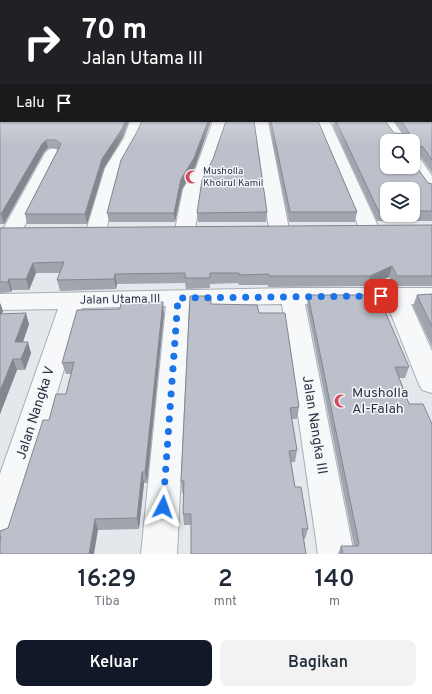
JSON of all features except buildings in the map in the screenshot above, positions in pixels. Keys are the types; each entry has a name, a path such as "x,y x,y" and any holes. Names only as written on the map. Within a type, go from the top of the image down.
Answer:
{"street":[{"path":"118,230 88,231 113,168 130,138 137,122"},
{"path":"185,230 192,189 204,168 220,122"},
{"path":"261,122 279,229"},
{"path":"323,122 377,228 346,229"},
{"path":"387,122 395,134"},
{"path":"6,231 53,153"},
{"path":"420,170 432,188"},
{"path":"6,231 35,231"},
{"name":"Jalan Utama III","path":"0,302 292,296 432,296"},
{"name":"Jalan Nangka III","path":"292,296 336,554"},
{"path":"396,296 432,382"},
{"path":"159,554 178,298"},
{"name":"Jalan Nangka V","path":"0,525 72,301"}],"place":[{"name":"Musholla Khoirul Kamil","path":"192,177"},
{"name":"Musholla Al-Falah","path":"341,401"}],"route":[{"path":"163,507 178,298 381,296"}]}
